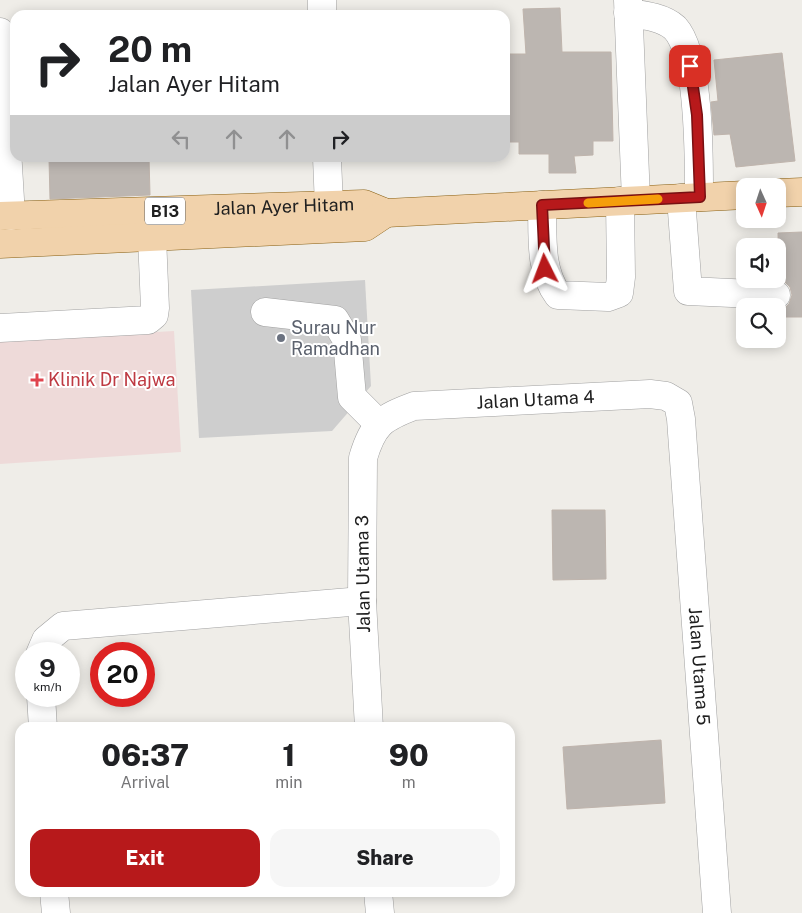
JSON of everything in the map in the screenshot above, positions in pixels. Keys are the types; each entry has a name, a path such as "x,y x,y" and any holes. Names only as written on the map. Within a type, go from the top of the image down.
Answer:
{"main road":[{"path":"786,193 802,192"},
{"name":"Jalan Ayer Hitam","path":"6,216 364,204 386,213 736,195"},
{"path":"0,244 365,227 386,213"}],"street":[{"path":"542,205 545,269 550,285 558,295 608,297 619,293 628,200 628,6 674,28 687,48 697,115 690,198 688,292 776,296"},
{"path":"0,32 6,216"},
{"path":"327,162 329,206"},
{"path":"0,328 148,320 154,315 156,308 152,237"},
{"path":"265,312 335,320 347,340 352,397 379,424"},
{"name":"Jalan Utama 4","path":"379,424 396,413 414,406 650,394 666,396 678,403 681,418"},
{"name":"Jalan Utama 5","path":"681,418 717,913"},
{"name":"Jalan Utama 3","path":"369,722 362,601 363,458 368,440 379,424"},
{"path":"45,642 63,626 362,601"},
{"path":"41,707 42,722"},
{"path":"54,897 56,913"},
{"path":"378,897 380,913"}],"shaded area":[{"name":"Surau Nur Ramadhan","path":"365,280 371,386 332,431 199,438 191,290"},
{"path":"174,331 181,452 0,464 0,341"}],"building":[{"path":"560,8 562,52 611,52 613,141 593,141 593,155 574,156 576,173 549,173 549,154 519,154 519,142 510,142 510,54 526,54 523,9"},
{"path":"782,53 795,161 736,167 730,134 714,135 711,102 718,101 714,60"},
{"path":"49,162 149,162 150,195 50,199"},
{"path":"802,232 802,317 786,317 786,307 792,295 790,287 786,283 786,238 778,238 778,233"},
{"path":"552,510 605,510 606,579 553,580"},
{"path":"661,740 665,803 567,809 563,747"}],"slow traffic":[{"path":"588,203 658,199"}],"place":[{"name":"Surau Nur Ramadhan","path":"281,338"},
{"name":"Klinik Dr Najwa","path":"37,380"}],"route":[{"path":"545,269 542,205 700,197 697,115 690,66"}]}
